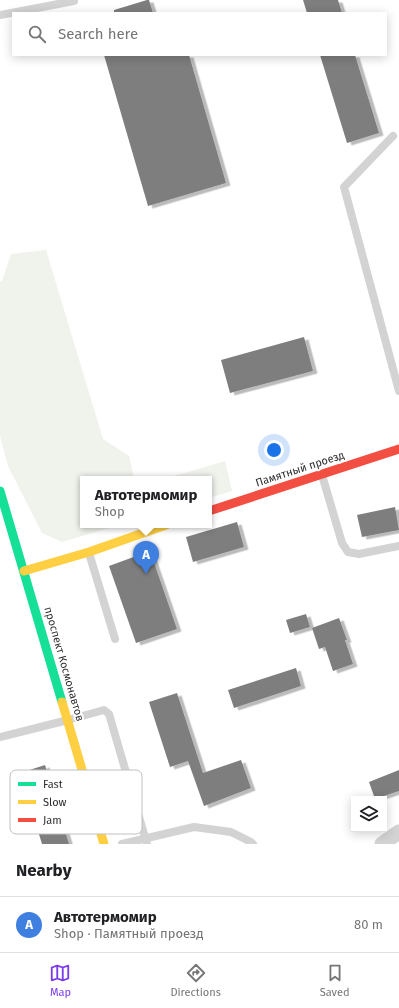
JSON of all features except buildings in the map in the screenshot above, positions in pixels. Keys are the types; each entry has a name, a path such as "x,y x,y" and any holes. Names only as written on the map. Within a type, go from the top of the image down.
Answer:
{"main road":[{"name":"Памятный проезд","path":"212,510 399,449"},
{"name":"проспект Космонавтов","path":"0,491 83,770"},
{"path":"24,571 89,552 157,528"},
{"name":"проспект Космонавтов","path":"101,834 104,844"}],"street":[{"path":"382,844 399,832"}],"lane":[{"path":"0,14 74,1"},
{"path":"392,136 344,188 399,391"},
{"path":"322,475 342,543 348,552 359,554 399,546"},
{"path":"89,552 115,639"},
{"path":"0,737 104,710 109,714 125,770"},
{"path":"142,827 146,841"},
{"path":"122,844 146,841 194,827 231,832 251,842 252,844"}],"shaded area":[{"path":"46,250 103,439 129,456 133,476 80,476 80,528 109,528 62,542 42,533 8,466 0,436 0,281 2,281 11,254"},
{"path":"225,461 232,491 212,497 212,476 174,476"}],"traffic: fast":[{"path":"0,491 62,702"}],"traffic: slow":[{"path":"24,571 89,552 157,528"},
{"path":"62,702 82,770"},
{"path":"101,834 104,844"}],"traffic: jam":[{"path":"212,510 399,449"}],"place":[{"name":"Автотермомир","path":"146,574"}]}
